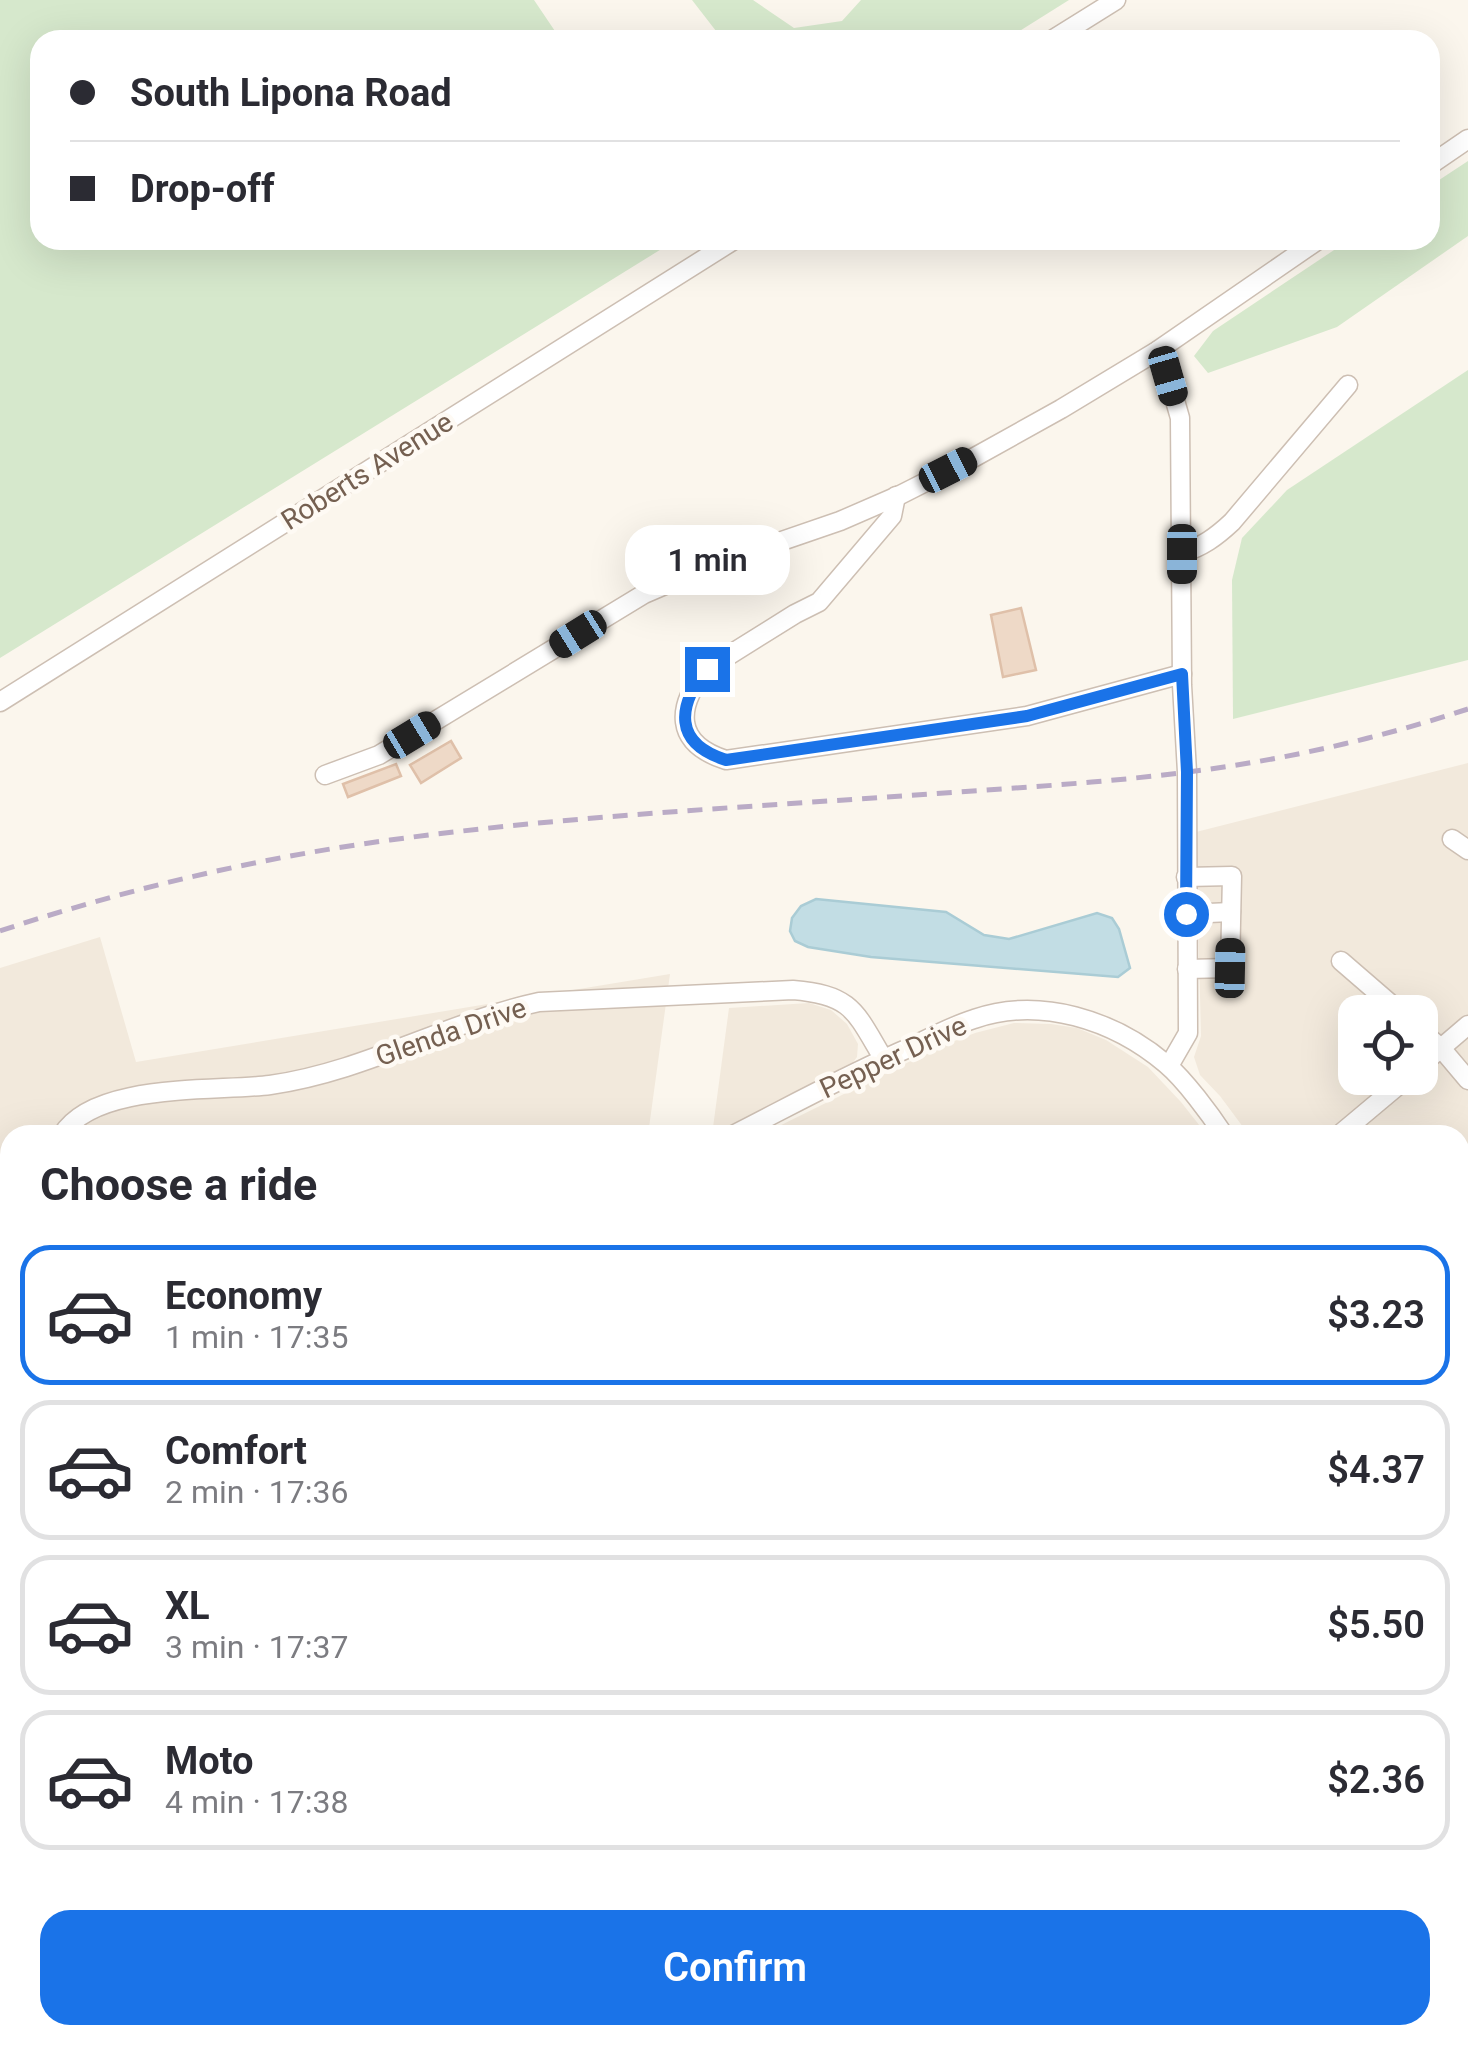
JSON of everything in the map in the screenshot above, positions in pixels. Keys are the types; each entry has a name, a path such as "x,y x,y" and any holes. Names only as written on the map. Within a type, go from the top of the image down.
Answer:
{"street":[{"path":"1068,30 1116,0"},
{"path":"1440,158 1468,139"},
{"name":"Roberts Avenue","path":"0,702 718,250"},
{"path":"325,775 379,754 644,594 709,566 840,521 972,458 1157,351 1303,250"},
{"path":"1157,351 1180,418 1182,674 1187,772 1188,1033 1169,1066"},
{"path":"1182,554 1216,538 1232,522 1348,386"},
{"path":"896,496 892,516 819,602 707,669 698,680 684,708 685,722 693,740 707,754 726,760 1027,716 1182,674"},
{"path":"1186,877 1232,876 1230,968 1187,969"},
{"path":"1186,914 1231,912"},
{"path":"1341,961 1380,995"},
{"name":"Glenda Drive","path":"70,1125 96,1106 110,1102 174,1090 273,1084 317,1074 384,1055 499,1010 539,1002 821,992 840,999 854,1012 884,1058"},
{"name":"Pepper Drive","path":"752,1125 884,1058 976,1018 1018,1010 1062,1013 1097,1022 1126,1036 1169,1066 1209,1125"},
{"path":"1438,1051 1468,1025"},
{"path":"1438,1045 1468,1080"},
{"path":"1351,1125 1387,1095"}],"shaded area":[{"path":"1468,763 1468,1125 1242,1125 1200,1075 1194,1057 1201,1036 1196,832"},
{"path":"100,937 136,1062 670,974 649,1125 0,1125 0,968"},
{"path":"809,1003 831,1010 847,1024 858,1044 857,1057 851,1065 732,1125 713,1125 729,1008"},
{"path":"1014,1023 1077,1028 1106,1040 1148,1067 1199,1125 781,1125 975,1033"}],"green space":[{"path":"0,0 534,0 554,30 30,30 30,250 660,250 0,658"},
{"path":"692,0 753,0 794,28 842,21 861,0 1069,0 1021,30 715,30"},
{"path":"1468,161 1468,236 1337,327 1208,373 1194,356 1213,331 1334,250 1440,250 1440,179"},
{"path":"1468,370 1468,660 1233,719 1232,580 1242,538 1287,490"}],"water":[{"path":"816,899 946,912 984,935 1009,939 1097,913 1112,918 1119,929 1130,968 1118,977 871,957 808,947 795,941 790,931 792,918 801,906"}],"building":[{"path":"1021,608 1036,670 1003,677 991,615"},
{"path":"451,741 461,758 421,783 410,765"},
{"path":"396,764 401,776 348,797 343,784"}],"railway":[{"path":"0,931 193,876 341,847 581,819 1188,772 1330,747 1468,709"}],"route":[{"path":"707,669 689,695 684,708 685,722 693,740 707,754 726,760 1027,716 1182,674 1187,772 1186,914"}]}
